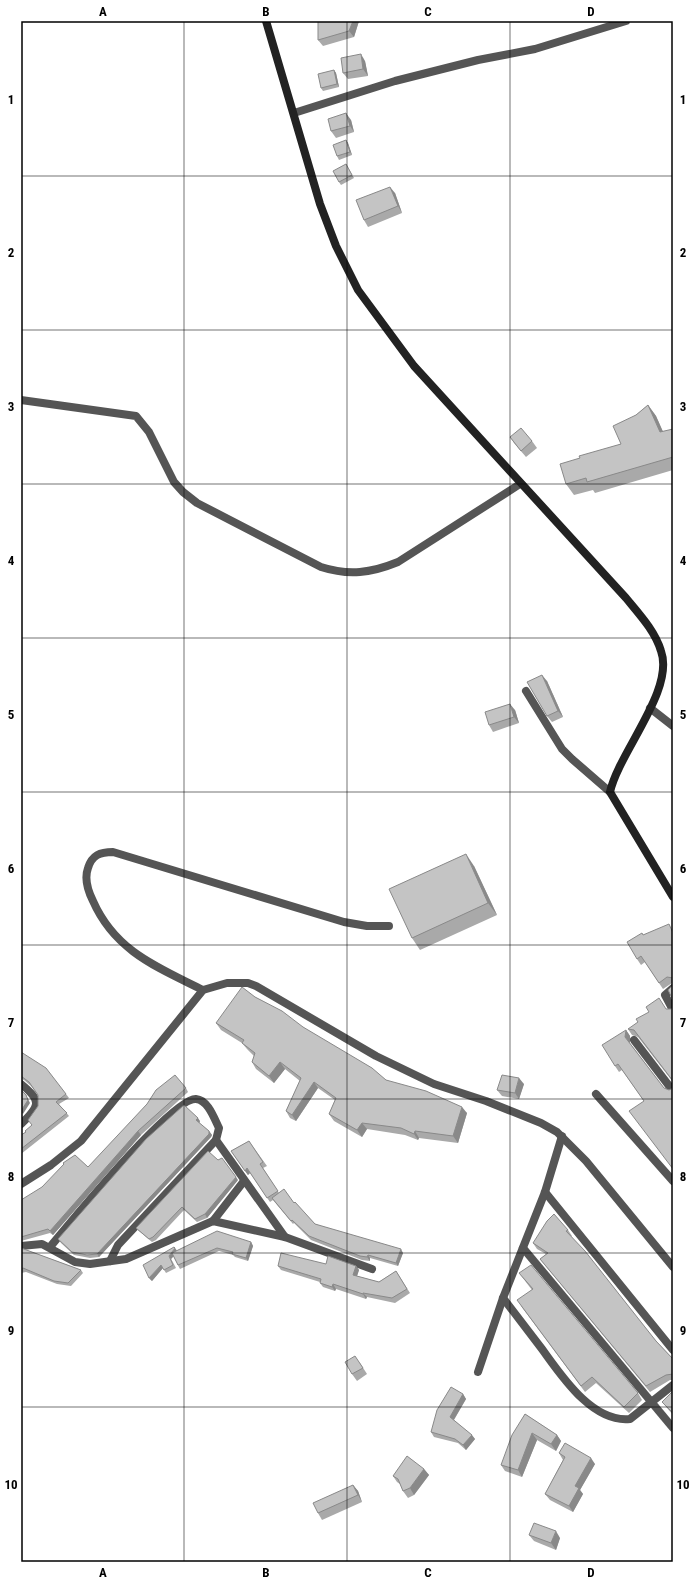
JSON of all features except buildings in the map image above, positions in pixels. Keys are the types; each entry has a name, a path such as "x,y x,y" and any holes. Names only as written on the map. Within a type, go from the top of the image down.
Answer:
{"street":[{"path":"266,21 320,204 336,246 358,290 414,366 630,603 655,636 662,653 664,667 661,684 618,770 610,792"},
{"path":"294,113 402,79 478,60 535,49 626,21"},
{"path":"21,400 136,416 149,432 174,482 197,503 321,567 335,571 359,573 380,570 398,562 520,484"},
{"path":"526,691 562,748 572,759 610,792 673,898"},
{"path":"650,708 673,726"},
{"path":"203,990 155,966 135,953 117,939 107,927 89,893 86,880 90,862 94,857 104,852 113,852 344,922 367,926 389,926"},
{"path":"21,1184 51,1165 81,1141 203,990 227,983 248,983 256,986 376,1056 434,1084 541,1123 562,1136 586,1161 673,1267"},
{"path":"673,988 665,996 673,1010"},
{"path":"634,1040 673,1091"},
{"path":"21,1084 33,1094 37,1104 36,1108 21,1124"},
{"path":"596,1094 673,1181"},
{"path":"50,1247 96,1190 172,1112 186,1101 193,1098 201,1099 206,1103 219,1128 216,1140 118,1245 110,1261"},
{"path":"478,1372 503,1298 545,1192 562,1136"},
{"path":"216,1140 285,1237"},
{"path":"21,1246 35,1244 50,1247 75,1262 83,1264 126,1259 213,1221 244,1181"},
{"path":"545,1192 673,1350"},
{"path":"213,1221 285,1237 372,1269"},
{"path":"523,1248 673,1428"},
{"path":"503,1298 571,1388 590,1405 613,1417 624,1420 636,1416 673,1385"}]}
